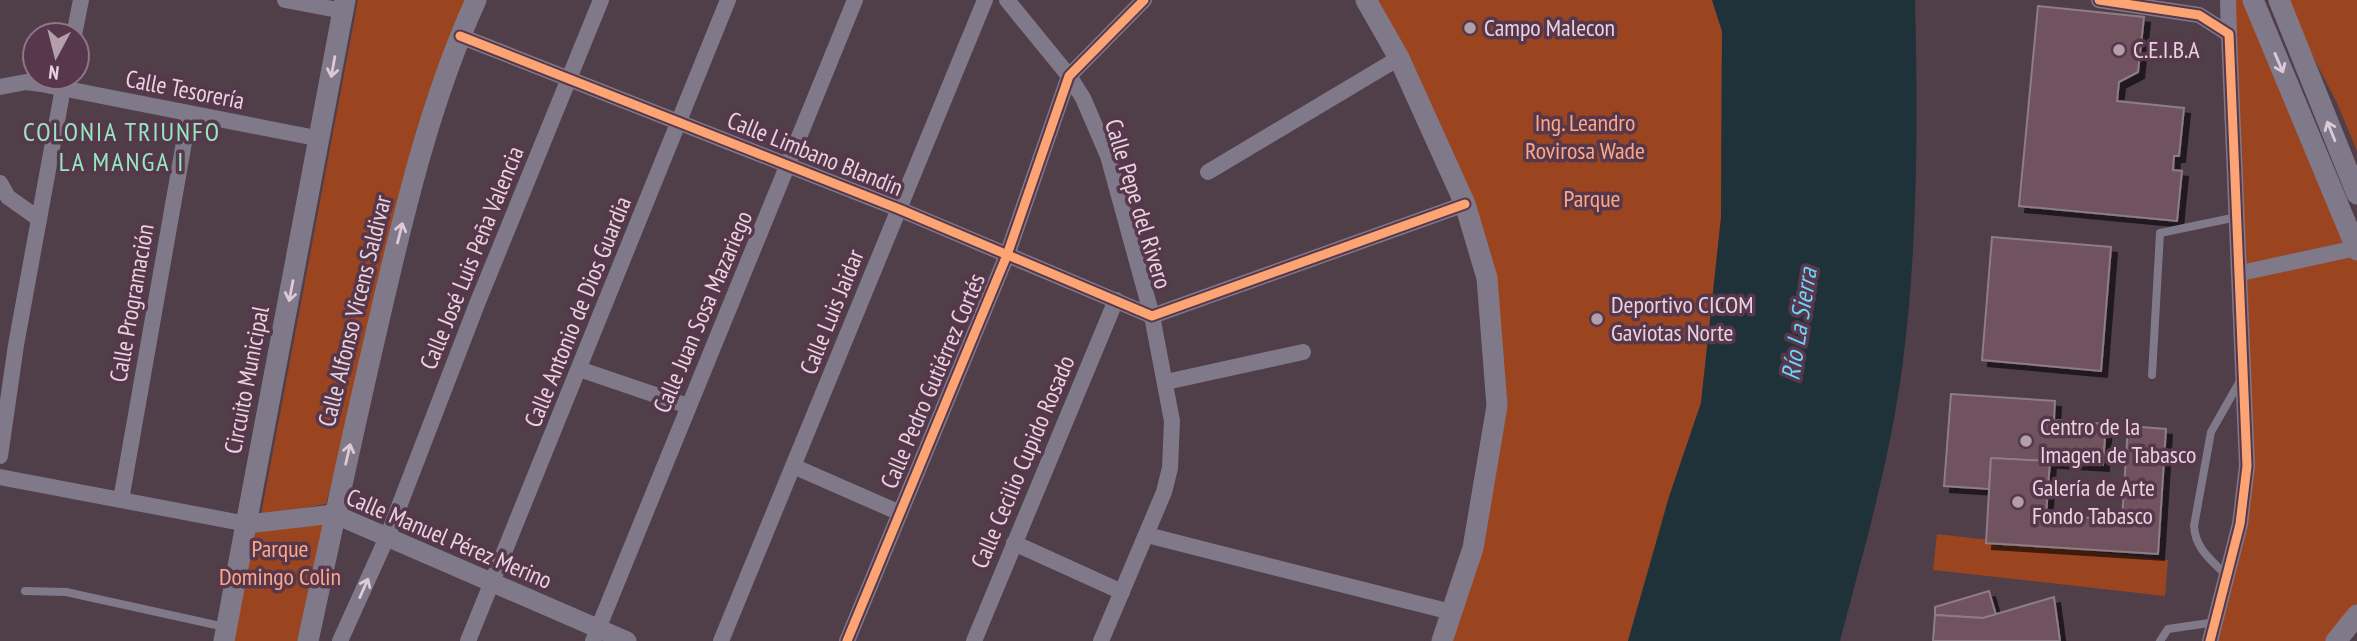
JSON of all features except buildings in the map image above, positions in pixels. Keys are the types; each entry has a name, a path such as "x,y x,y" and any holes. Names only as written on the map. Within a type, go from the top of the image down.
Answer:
{"main road":[{"name":"Calle Alfonso Vicens Saldivar","path":"308,641 334,514 407,205 445,77 476,0"},
{"path":"1366,0 1399,58 1465,204 1487,278 1497,406 1473,548 1442,641"},
{"path":"2253,0 2356,249"},
{"path":"2278,0 2357,194"},
{"name":"Circuito Municipal","path":"247,524 344,5"},
{"path":"225,634 247,524"},
{"path":"2336,641 2357,615"}],"street":[{"path":"77,21 81,0"},
{"path":"285,0 344,5"},
{"name":"Calle José Luis Peña Valencia","path":"340,641 388,535 477,304 601,0"},
{"name":"Calle Antonio de Dios Guardia","path":"468,641 728,0"},
{"name":"Calle Juan Sosa Mazariego","path":"596,635 856,0"},
{"name":"Calle Luis Jaidar","path":"721,641 985,0"},
{"name":"Calle Pepe del Rivero","path":"1007,0 1069,76 1083,98 1108,156 1152,316 1166,382 1173,433 1170,468 1147,535 1101,641"},
{"name":"Calle Pedro Gutiérrez Cortés","path":"847,641 898,512 1007,255 1069,76 1144,0"},
{"path":"2099,0 2199,15 2229,34"},
{"path":"2210,641 2240,524 2247,466 2228,0"},
{"name":"Calle Limbano Blandín","path":"460,36 899,209 1152,316"},
{"path":"1208,172 1399,58"},
{"name":"Calle Tesorería","path":"0,87 21,83"},
{"name":"Calle Tesorería","path":"91,90 189,114 321,139"},
{"path":"0,456 8,343 39,219 63,91"},
{"name":"Calle Programación","path":"121,500 189,114"},
{"path":"0,183 8,197 39,219"},
{"path":"1152,316 1465,204"},
{"path":"2241,273 2356,249"},
{"name":"Calle Cecilio Cupido Rosado","path":"974,641 1116,300"},
{"path":"1166,382 1303,352"},
{"path":"579,369 688,406"},
{"path":"793,466 898,512"},
{"path":"0,477 247,524"},
{"name":"Calle Manuel Pérez Merino","path":"247,524 334,514 493,582 596,635 627,641"},
{"path":"1147,535 1451,612"},
{"path":"1014,543 1122,592"}],"lane":[{"path":"2152,375 2160,233 2238,216"},
{"path":"2228,577 2204,553 2194,537 2194,526 2211,432 2244,375"},
{"path":"25,591 66,592 225,634"},
{"path":"2160,641 2168,629 2216,622"}],"green space":[{"name":"Parque Domingo Colin","path":"358,0 472,0 438,86 326,504 261,515"},
{"name":"Ing. Leandro Rovirosa Wade","path":"1366,0 1712,0 1722,31 1721,218 1701,403 1669,497 1628,641 1439,641 1451,612 1497,406 1487,278"},
{"path":"2228,0 2252,0 2357,250 2357,615 2336,641 2210,641 2245,485"},
{"path":"2284,0 2357,0 2357,151 2337,103"},
{"name":"Parque Domingo Colin","path":"325,521 299,641 232,641 249,526"},
{"path":"1937,534 2168,560 2165,596 1933,570"}],"water":[{"name":"Río La Sierra","path":"1712,0 1915,0 1916,181 1912,271 1903,361 1884,467 1840,641 1628,641 1669,497 1701,403 1721,218 1722,31"}],"cycle path":[{"path":"847,641 1007,255 1069,76 1144,0"},
{"path":"2099,0 2199,15 2229,34 2247,466 2240,524 2210,641"},
{"path":"460,36 899,209 1152,316 1465,204"}],"place":[{"name":"Campo Malecon","path":"1470,28"},
{"name":"C.E.I.B.A","path":"2119,50"},
{"name":"Deportivo CICOM Gaviotas Norte","path":"1597,319"},
{"name":"Centro de la Imagen de Tabasco","path":"2026,441"},
{"name":"Galería de Arte Fondo Tabasco","path":"2018,502"}],"district":[{"name":"COLONIA TRIUNFO LA MANGA I","path":"122,147"}],"park label":[{"name":"Parque","path":"1592,199"}]}
